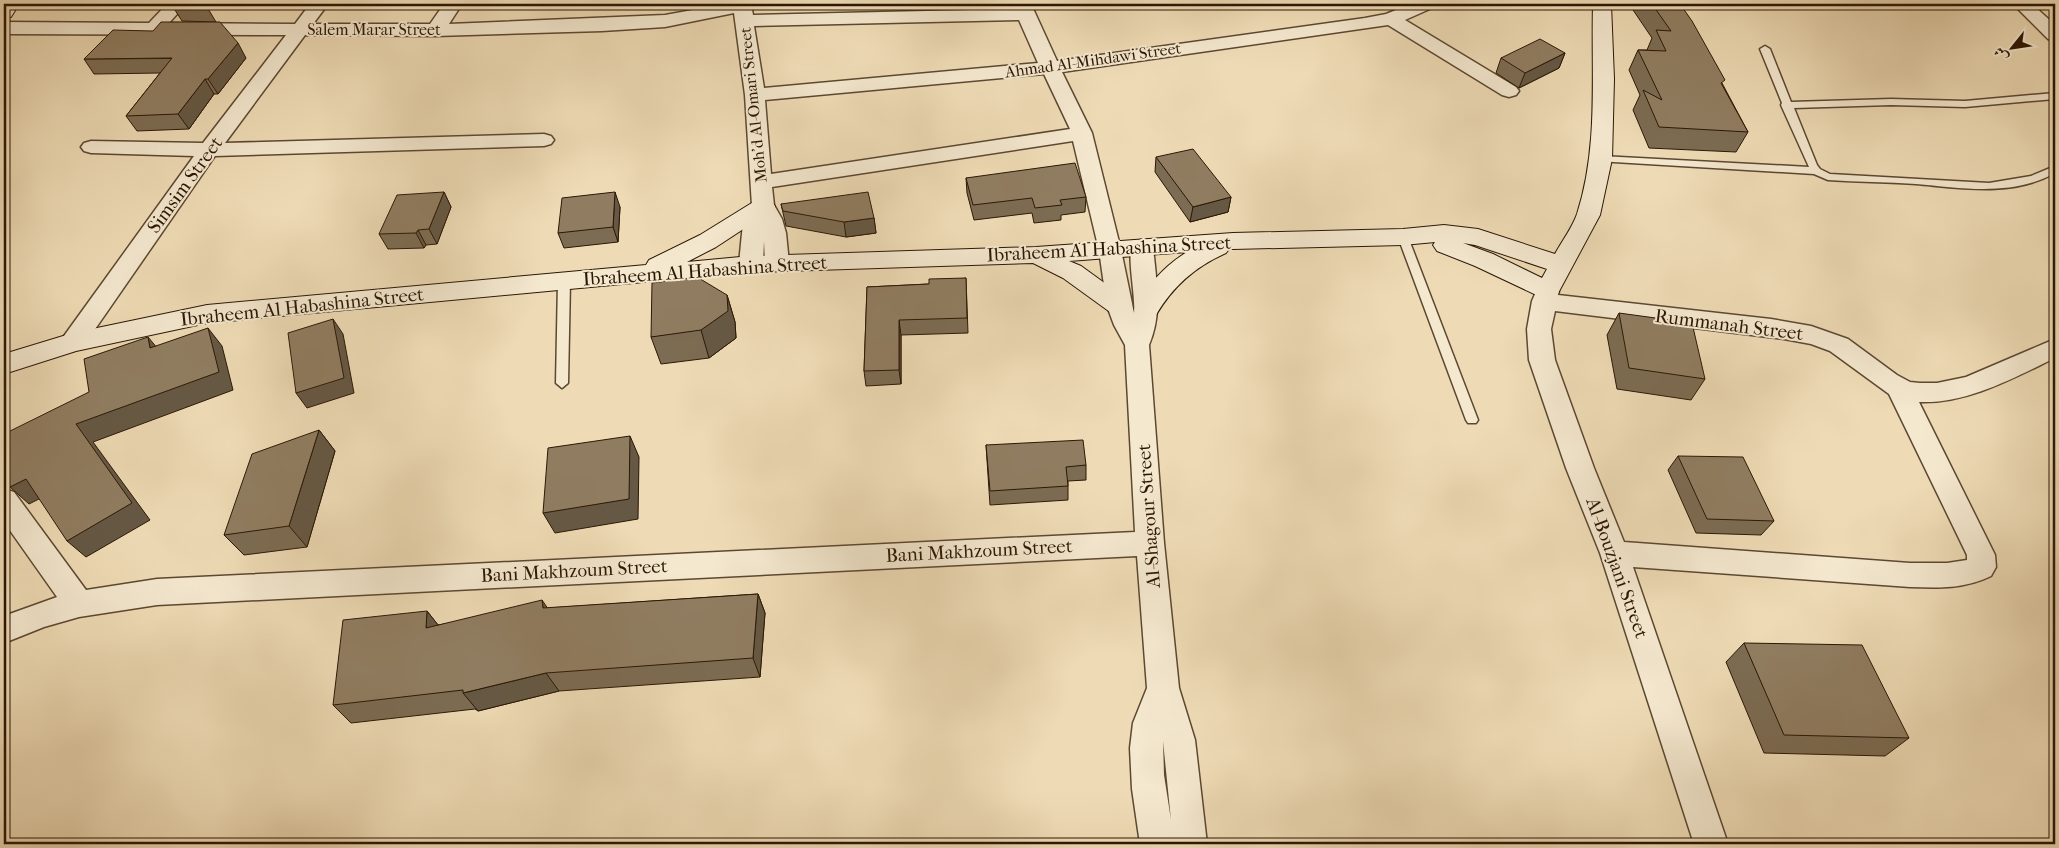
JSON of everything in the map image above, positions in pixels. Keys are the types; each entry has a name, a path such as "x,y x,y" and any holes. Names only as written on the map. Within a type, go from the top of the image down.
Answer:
{"street":[{"path":"4,13 10,4"},
{"path":"154,29 177,4"},
{"name":"Simsim Street","path":"73,342 208,150 319,4"},
{"path":"436,30 454,4"},
{"name":"Ahmad Al-Mihdawi Street","path":"756,95 1051,68 1391,19 1426,4"},
{"path":"1546,296 1588,215 1601,159 1604,79 1602,4"},
{"path":"2022,4 2055,35"},
{"name":"Salem Marar Street","path":"4,28 436,30 644,24 743,11 1023,9"},
{"name":"Al-Shagour Street","path":"1023,9 1082,133 1110,250 1119,306 1126,326 1137,345 1150,543 1163,688 1179,740 1190,844"},
{"name":"Moh’d Al-Omari Street","path":"743,11 756,95 763,206 754,223 750,264"},
{"path":"1391,19 1509,91"},
{"path":"762,182 1082,133"},
{"path":"91,147 208,150 544,140"},
{"path":"642,273 708,241 763,206"},
{"name":"Moh’d Al-Omari Street","path":"763,206 771,216 774,225 777,263"},
{"name":"Ibraheem Al Habashina Street","path":"4,364 73,342 206,314 750,264 1036,255 1233,241 1408,237 1444,233 1478,238 1561,265"},
{"name":"Ibraheem Al Habashina Street","path":"1408,237 1442,244 1470,254 1546,296"},
{"path":"1147,309 1166,280 1185,264 1207,251 1233,241"},
{"name":"Al-Shagour Street","path":"1137,345 1145,327 1147,309 1141,248"},
{"path":"1036,255 1072,272 1119,306"},
{"name":"Rummanah Street","path":"1546,296 1810,335 1832,341 1845,348 1899,389"},
{"name":"Al-Bouzjani Street","path":"1546,296 1539,334 1542,360 1580,468 1614,553 1711,844"},
{"path":"1899,389 1926,393 1955,389 1992,376 2055,348"},
{"path":"1614,553 1910,575 1956,574 1976,570 1981,567 1981,555 1899,389"},
{"path":"4,500 78,603"},
{"name":"Bani Makhzoum Street","path":"4,630 26,619 78,603 119,595 940,552 1150,543"},
{"name":"Al-Shagour Street","path":"1157,844 1147,755 1147,737 1150,720 1163,688"}],"lane":[{"path":"1765,50 1786,105 1816,171"},
{"path":"1786,105 1891,102 1965,104 2055,96"},
{"path":"1601,159 1816,171 1828,178 1928,182 1990,188 2006,186 2039,177 2055,169"},
{"path":"1408,237 1472,420"},
{"path":"562,383 564,281"}],"building":[{"path":"176,4 204,4 207,7 173,7"},
{"path":"1652,4 1680,4 1692,21 1725,80 1721,83 1748,132 1659,127 1643,90 1662,100 1638,50 1666,51 1656,30 1671,31"},
{"path":"161,22 220,22 238,43 208,79 205,79 178,114 126,116 172,58 84,59 113,30 153,31"},
{"path":"1540,39 1565,53 1525,73 1501,58"},
{"path":"1193,149 1231,197 1193,207 1156,157"},
{"path":"1075,163 1086,197 1060,200 1062,205 1035,208 1032,198 973,205 966,178"},
{"path":"444,192 429,229 418,230 416,233 379,234 397,195"},
{"path":"615,192 613,227 558,233 562,198"},
{"path":"868,192 874,218 844,222 783,211 781,204"},
{"path":"697,277 727,295 728,311 701,330 651,337 652,283"},
{"path":"966,278 967,318 899,320 899,370 864,371 867,287 929,284 929,279"},
{"path":"1619,313 1692,323 1705,379 1629,368"},
{"path":"333,319 344,378 296,393 288,333"},
{"path":"208,328 219,372 76,424 132,503 67,541 26,479 10,487 4,476 4,434 89,392 84,359 148,337 150,348"},
{"path":"319,430 289,526 224,535 252,454"},
{"path":"630,436 629,499 543,513 548,448"},
{"path":"1083,440 1086,465 1066,467 1068,486 990,491 986,445"},
{"path":"1678,456 1743,457 1774,521 1707,519"},
{"path":"758,594 753,658 546,673 463,693 463,690 333,705 343,620 427,611 426,628 542,600 543,608"},
{"path":"1744,643 1862,645 1909,738 1784,735"}]}
